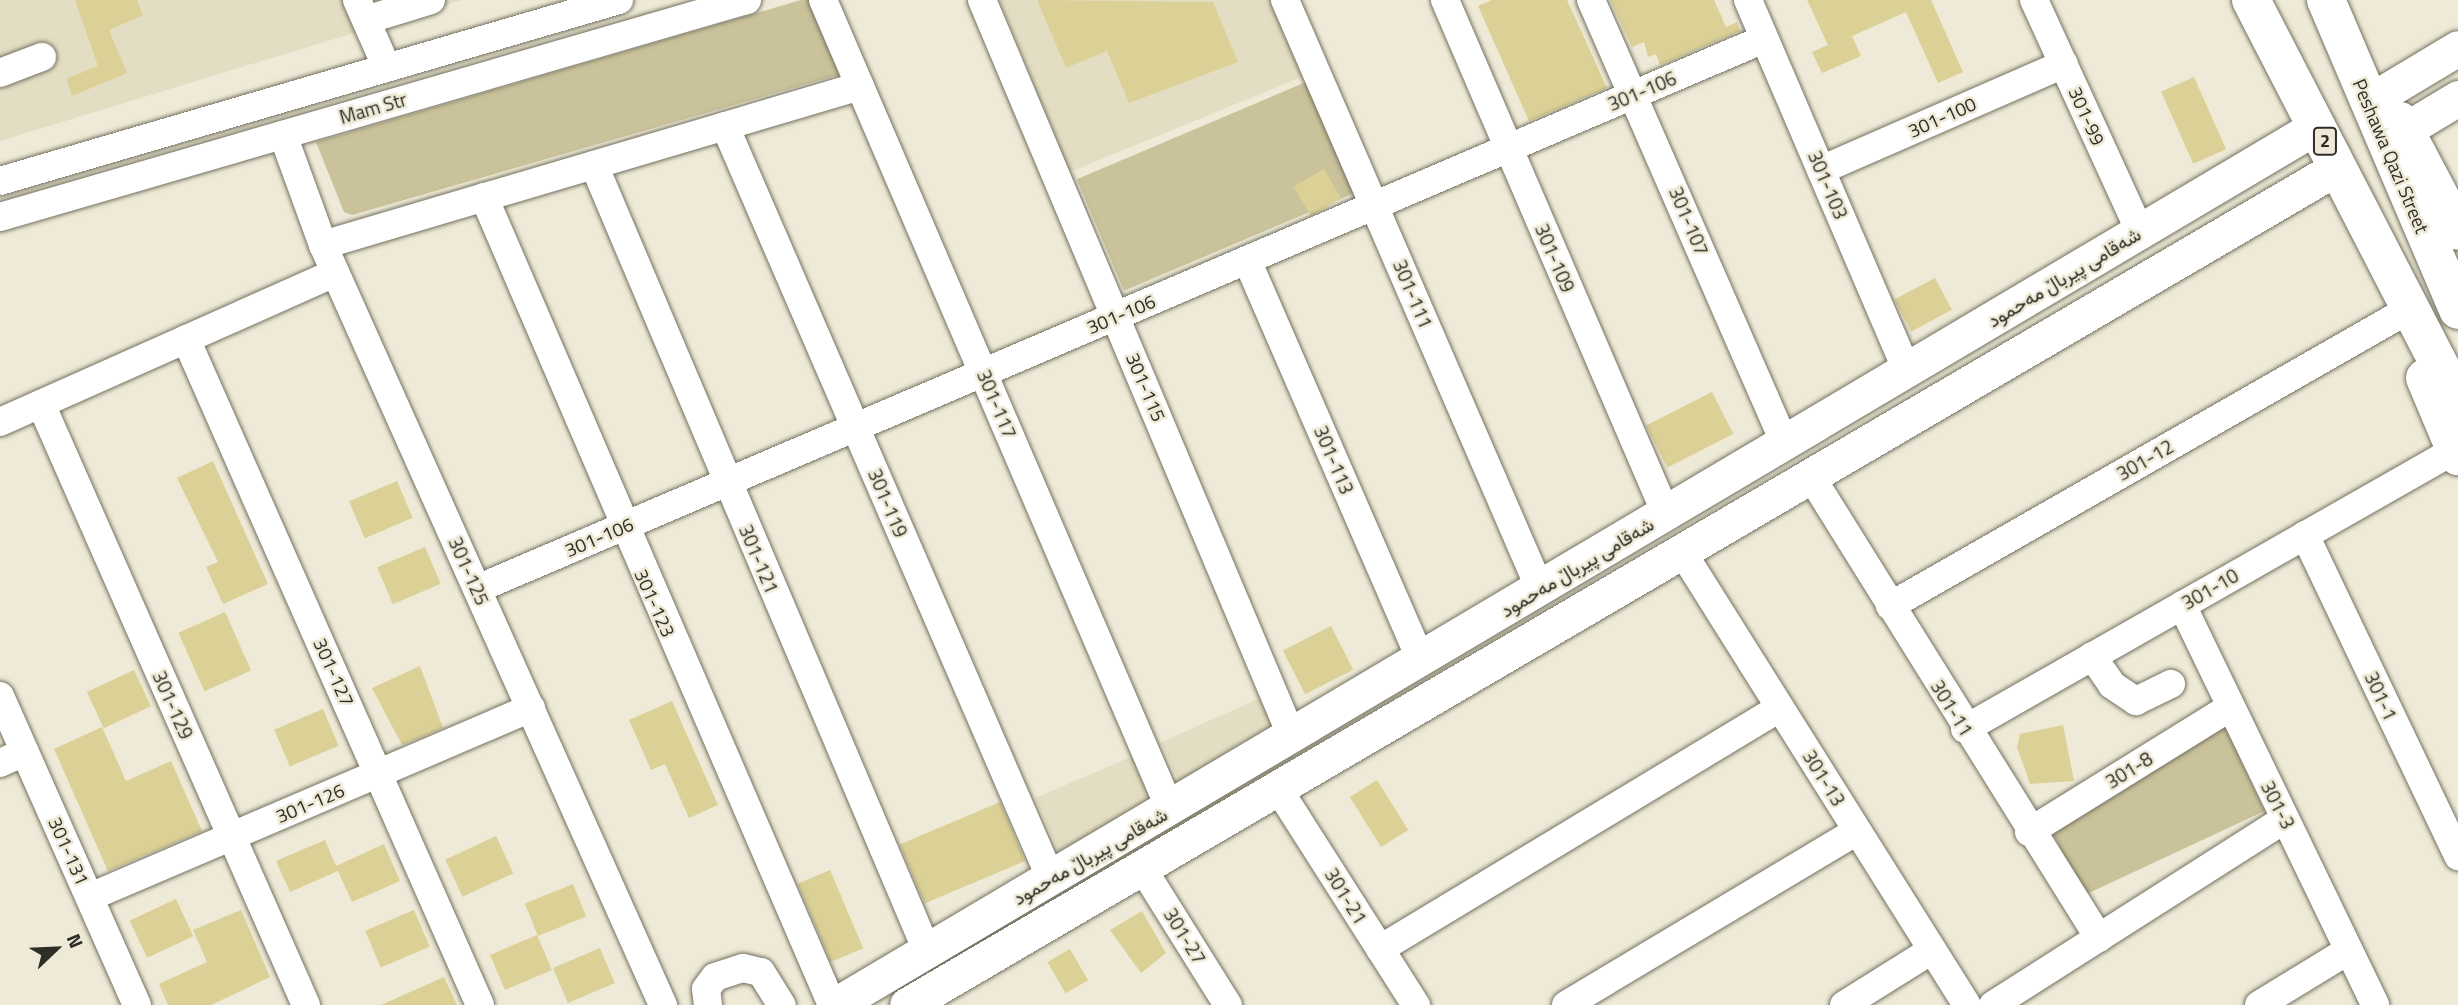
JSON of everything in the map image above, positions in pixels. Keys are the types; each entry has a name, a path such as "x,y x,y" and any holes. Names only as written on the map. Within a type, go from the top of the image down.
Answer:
{"highway":[{"name":"2","path":"2251,0 2338,167 2398,298 2457,453"},
{"name":"Peshawa Qazi Street","path":"2327,0 2405,130 2458,231"},
{"name":"Peshawa Qazi Street","path":"2327,0 2458,310"},
{"path":"2398,298 2458,401"}],"main road":[{"path":"2383,93 2458,48"},
{"path":"2405,130 2458,98"},
{"name":"شەقامی پیرباڵ مەحمود","path":"834,1005 890,991 927,951 1292,737 2317,126"},
{"name":"شەقامی پیرباڵ مەحمود","path":"907,1005 2338,167"},
{"path":"2231,178 2252,216"}],"street":[{"path":"386,66 362,10 431,0"},
{"name":"Mam Str","path":"0,181 386,66 564,8 619,0"},
{"name":"Mam Str","path":"0,217 283,135 664,12 747,0"},
{"name":"301-117","path":"822,0 1170,809"},
{"name":"301-115","path":"982,0 1292,737"},
{"name":"301-111","path":"1285,0 1540,589"},
{"name":"301-109","path":"1445,0 1666,514"},
{"name":"301-107","path":"1591,0 1785,443"},
{"name":"301-103","path":"1748,0 1907,371"},
{"name":"301-99","path":"2034,0 2140,232"},
{"name":"301-106","path":"477,589 1764,39"},
{"path":"0,73 42,57"},
{"name":"301-100","path":"1821,170 2064,64"},
{"path":"323,246 860,86"},
{"name":"301-119","path":"725,126 1051,879"},
{"name":"301-125","path":"283,135 323,246 663,1005"},
{"name":"301-121","path":"594,165 726,482 927,951"},
{"name":"301-123","path":"484,197 622,527 834,1005"},
{"name":"301-113","path":"1247,260 1421,660"},
{"path":"0,422 335,272"},
{"name":"301-12","path":"1890,606 2398,298"},
{"name":"301-127","path":"186,339 480,1005"},
{"name":"301-129","path":"41,404 306,1005"},
{"name":"301-10","path":"1965,729 2305,535 2457,453"},
{"name":"301-11","path":"1810,475 2029,832 2099,937"},
{"name":"301-1","path":"2305,535 2458,856"},
{"name":"301-13","path":"1681,550 1967,1005"},
{"name":"301-3","path":"2182,605 2229,708 2375,1005"},
{"path":"2092,656 2112,685 2136,701 2171,684"},
{"name":"301-131","path":"0,696 12,757 90,897 137,1005"},
{"name":"301-126","path":"90,897 531,708"},
{"path":"1380,949 1780,708"},
{"name":"301-8","path":"2029,832 2229,708"},
{"name":"301-21","path":"1277,787 1416,1005"},
{"path":"1993,1005 2285,819"},
{"path":"1566,1005 1857,831"},
{"name":"301-27","path":"1141,866 1226,1004"},
{"path":"1844,1005 1932,950"},
{"path":"2259,1005 2349,950"},
{"path":"708,1005 706,989 715,977 743,968 761,972 782,1005"}],"shaded area":[{"path":"0,0 462,0 0,141"},
{"path":"801,0 809,0 841,74 352,215 344,212 316,142"},
{"path":"1000,0 1269,0 1304,76 1070,172"},
{"path":"1306,82 1353,193 1124,291 1077,179"},
{"path":"1267,695 1287,739 1181,786 1161,742"},
{"path":"2224,724 2265,811 2082,896 2042,809"},
{"path":"1133,756 1155,804 1062,858 1035,798"}],"building":[{"path":"75,0 137,0 143,15 109,30 127,73 72,96 66,79 98,66"},
{"path":"1037,0 1213,2 1238,62 1129,103 1107,51 1066,68"},
{"path":"1492,0 1567,0 1607,88 1529,121 1478,6"},
{"path":"1610,0 1714,0 1726,27 1737,22 1740,31 1660,65 1656,54 1648,57 1644,42 1632,47"},
{"path":"1807,0 1931,0 1963,72 1938,83 1906,12 1852,36 1861,56 1822,73 1812,52 1828,45"},
{"path":"2194,77 2226,149 2193,164 2161,92"},
{"path":"1324,169 1341,198 1311,216 1294,186"},
{"path":"1935,278 1952,310 1911,331 1894,300"},
{"path":"1712,392 1733,434 1667,467 1646,426"},
{"path":"213,461 268,584 223,604 206,567 218,562 177,478"},
{"path":"397,481 413,518 365,538 349,501"},
{"path":"425,547 441,584 393,604 377,567"},
{"path":"225,612 251,670 204,691 178,633"},
{"path":"1331,626 1353,670 1305,694 1283,651"},
{"path":"420,666 443,728 402,745 372,688"},
{"path":"134,670 151,706 104,728 87,692"},
{"path":"672,701 718,805 689,818 665,764 651,770 629,720"},
{"path":"323,709 339,746 290,767 274,730"},
{"path":"2063,725 2074,781 2030,784 2017,747 2020,734"},
{"path":"102,727 126,781 171,761 202,831 108,871 54,749"},
{"path":"1377,780 1408,830 1381,847 1350,797"},
{"path":"1000,802 1025,861 925,904 900,845"},
{"path":"496,836 513,873 463,897 445,860"},
{"path":"325,840 336,866 384,844 400,881 352,902 338,871 290,892 276,861"},
{"path":"830,870 863,948 831,962 798,884"},
{"path":"573,884 586,916 538,936 525,903"},
{"path":"176,899 193,936 147,958 130,921"},
{"path":"241,910 270,977 211,1005 168,1005 159,984 207,962 193,930"},
{"path":"414,910 430,947 381,968 365,931"},
{"path":"1142,911 1166,953 1141,973 1110,930"},
{"path":"537,935 552,970 505,990 490,955"},
{"path":"600,948 615,983 568,1003 553,968"},
{"path":"1070,949 1088,980 1065,993 1047,962"},
{"path":"444,977 457,1005 381,1005"}]}
